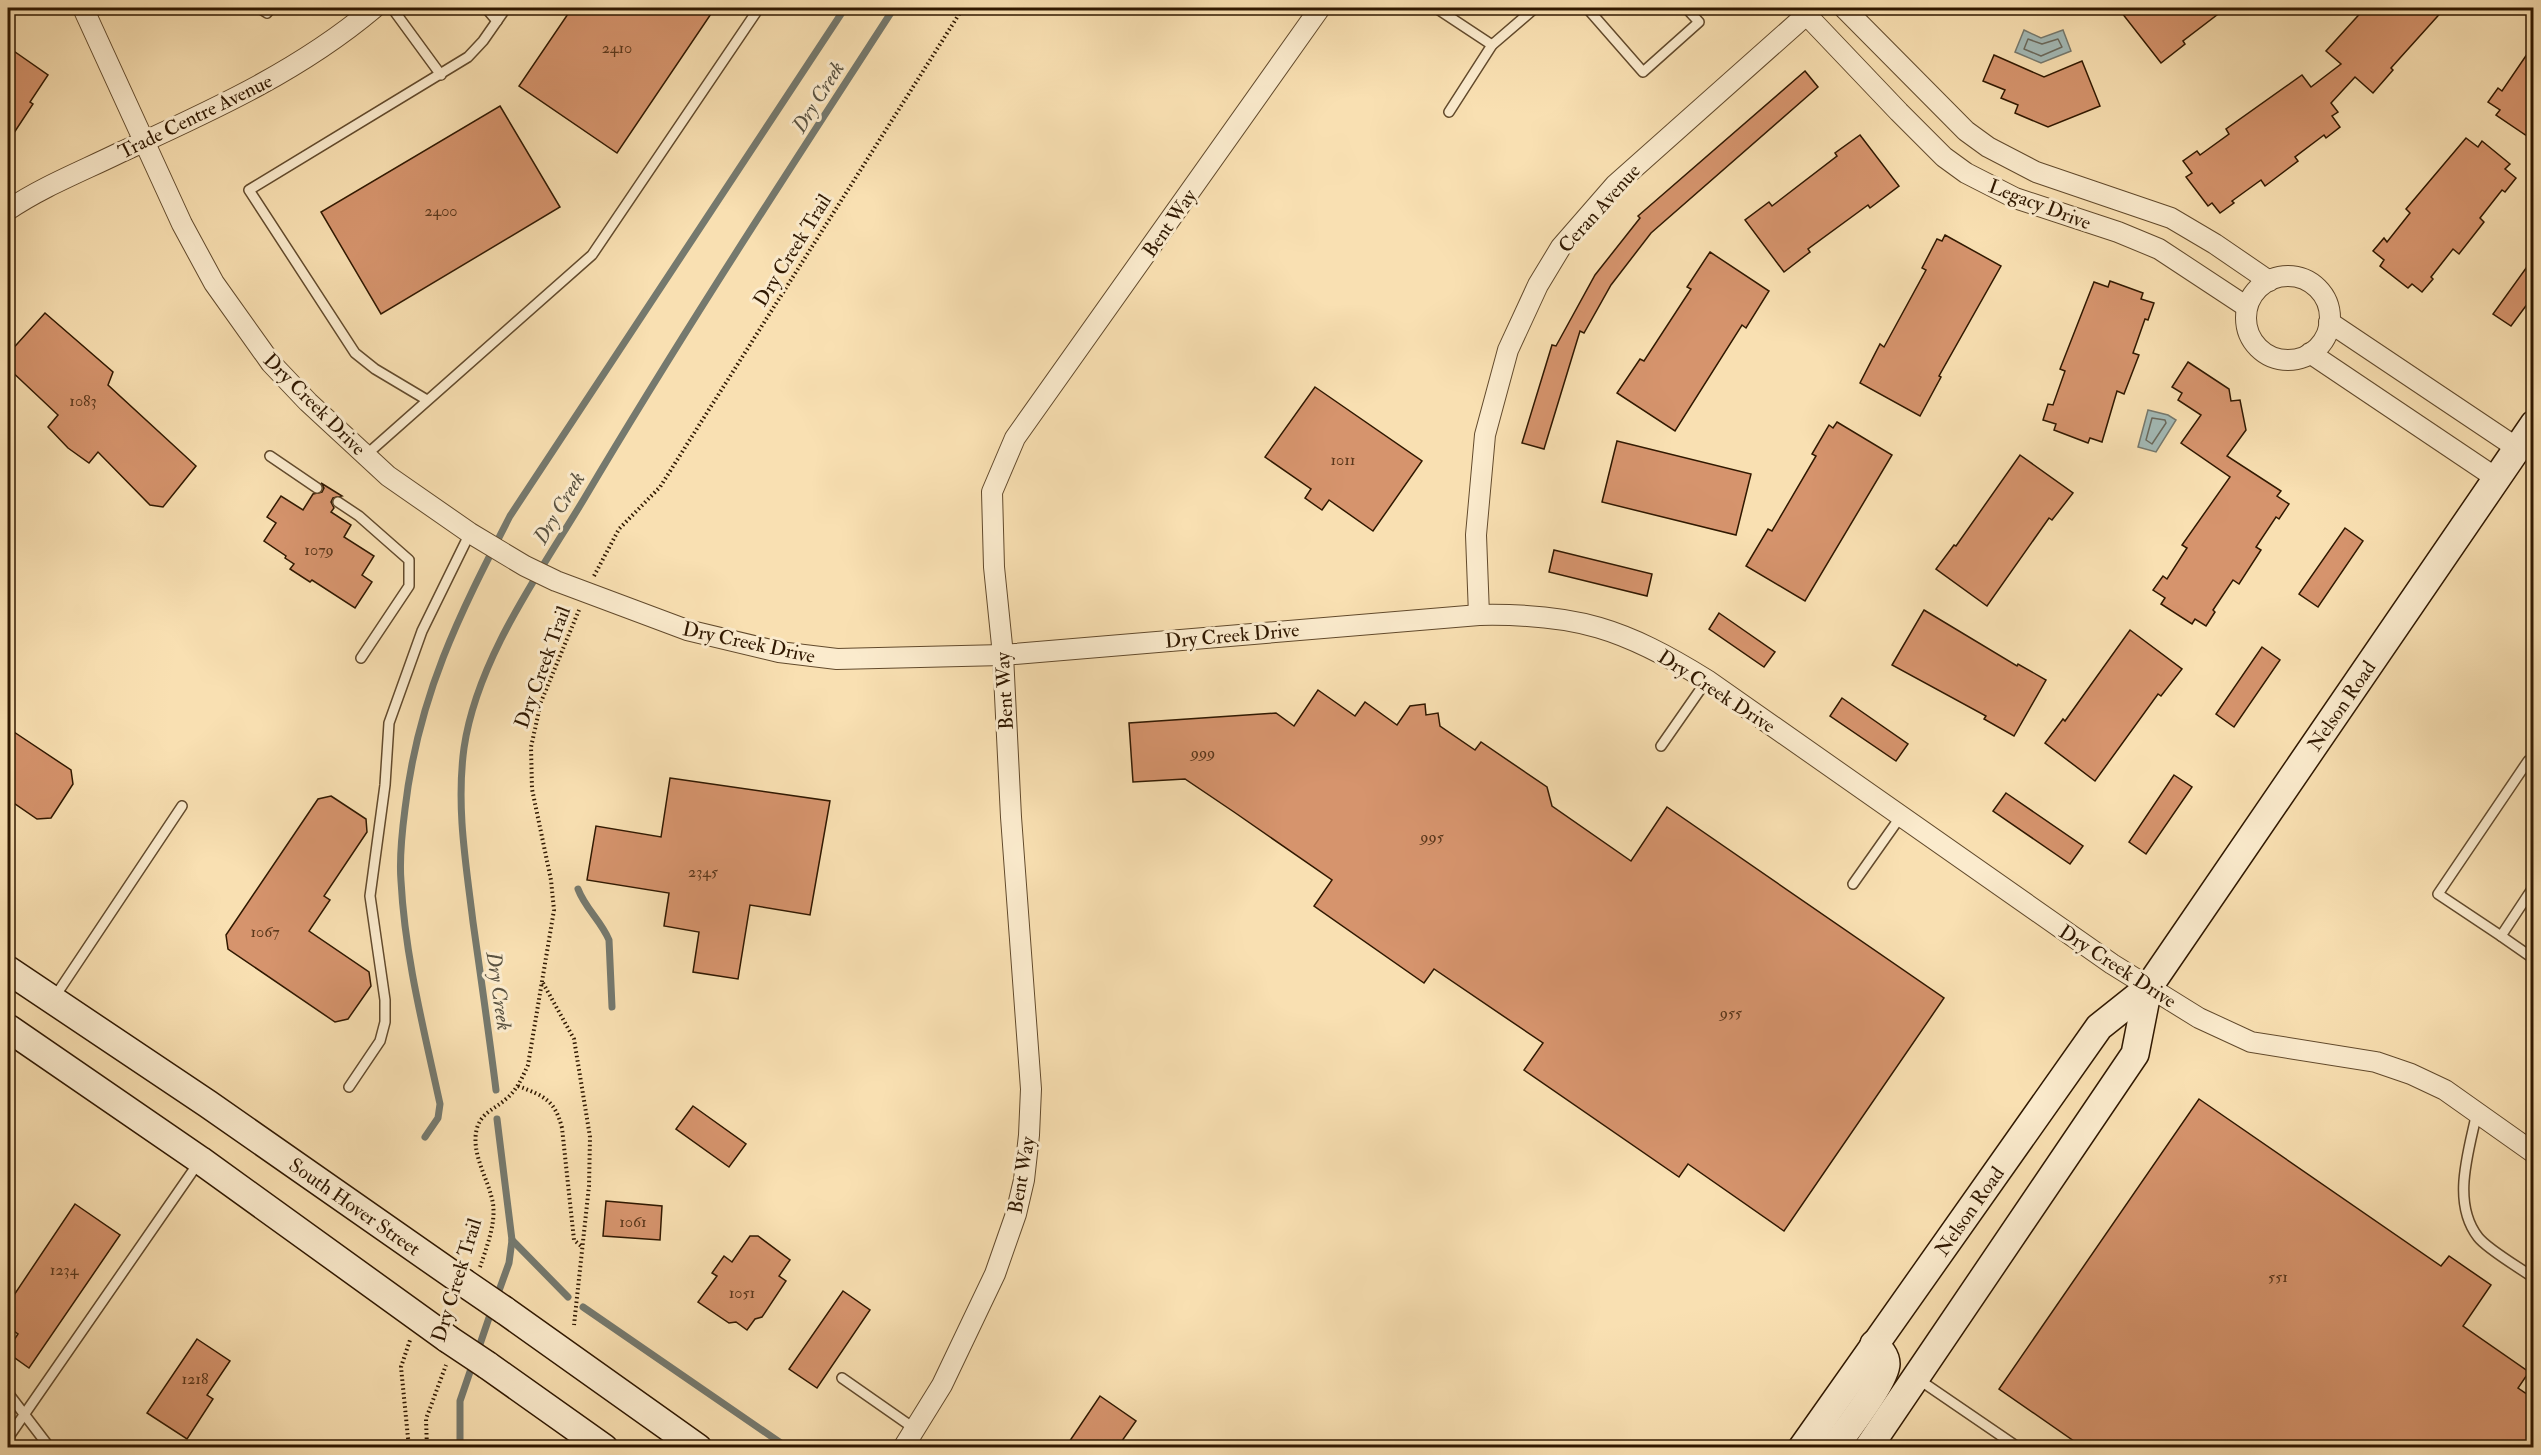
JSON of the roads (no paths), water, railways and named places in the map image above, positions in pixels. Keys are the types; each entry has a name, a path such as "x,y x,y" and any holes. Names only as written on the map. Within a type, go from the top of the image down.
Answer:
{"main road":[{"name":"Nelson Road","path":"1802,1448 2099,1027 2148,988 2534,424"},
{"name":"South Hover Street","path":"8,970 470,1279 504,1310 698,1448"},
{"name":"Nelson Road","path":"1868,1448 2135,1054 2148,988"},
{"path":"8,1028 200,1160 447,1351 487,1365 604,1448"},
{"path":"1834,1448 1878,1384 1885,1369 1886,1362 1883,1354 1874,1344"}],"street":[{"name":"Dry Creek Drive","path":"83,8 182,224 214,283 271,363 308,402 396,482 470,533 525,566 556,581 687,630 735,643 808,657 837,659 1003,655 1479,615 1554,618 1608,629 1661,652 1707,680 2148,988 2237,1038 2264,1045 2357,1059 2393,1067 2445,1090 2534,1153"},
{"name":"Trade Centre Avenue","path":"8,210 52,185 275,78 320,50 374,8"},
{"name":"Bent Way","path":"903,1448 942,1385 995,1274 1016,1214 1027,1159 1031,1089 1011,817 1003,655 994,567 992,492 1015,438 1320,8"},
{"name":"Legacy Drive","path":"1844,8 1966,131 1988,147 2050,178 2171,218 2215,244 2269,281"},
{"name":"Legacy Drive","path":"1807,10 1899,112 1944,157 1966,173 2015,198 2159,249 2247,307"},
{"name":"Ceran Avenue","path":"1479,615 1476,535 1485,435 1508,350 1538,285 1575,230 1615,185 1807,10"},
{"path":"2289,276 2311,283 2325,300 2329,322 2321,343 2310,353 2288,360 2262,351 2253,341 2247,328 2247,307 2257,289 2269,281 2289,276"},
{"path":"2329,322 2517,448"},
{"path":"2310,353 2496,478"}],"lane":[{"path":"259,8 267,13 271,8"},
{"path":"392,8 441,75"},
{"path":"486,8 497,21"},
{"path":"427,400 375,369 354,353 249,190 472,54 506,8"},
{"path":"366,455 592,255 759,8"},
{"path":"1436,8 1492,45"},
{"path":"1449,112 1492,45 1535,8"},
{"path":"1587,8 1643,72 1700,22 1686,8"},
{"path":"270,456 317,488"},
{"path":"338,502 359,516 409,560 409,586 361,658"},
{"path":"349,1086 380,1041 385,1022 385,1000 370,896 384,785 388,732 396,700 422,631 470,533"},
{"path":"1661,746 1707,680"},
{"path":"2534,765 2528,761 2438,894 2534,959"},
{"path":"53,1000 182,807"},
{"path":"1854,884 1900,816"},
{"path":"2501,936 2534,886"},
{"path":"2477,1112 2463,1184 2467,1217 2479,1239 2534,1278"},
{"path":"8,1438 200,1160"},
{"path":"1916,1377 2019,1448"},
{"path":"842,1378 915,1430"},
{"path":"8,1393 50,1448"}],"water":[{"path":"2024,30 2041,38 2063,30 2071,51 2041,63 2015,52"},
{"path":"2148,410 2168,415 2176,420 2156,452 2138,447"}],"waterway":[{"path":"425,1137 438,1118 440,1104 411,965 400,872 411,768 430,693 443,657 510,516 845,8"},
{"name":"Dry Creek","path":"496,1090 461,814 464,748 471,715 482,682 512,618 621,437 894,8"},
{"path":"578,889 609,940 612,1007"},
{"name":"Dry Creek","path":"496,1299 509,1263 512,1240 497,1119"},
{"path":"512,1240 568,1297"},
{"path":"583,1307 788,1448"},
{"name":"Dry Creek","path":"477,1353 492,1309"},
{"name":"Dry Creek","path":"460,1448 460,1401 473,1363"}]}
